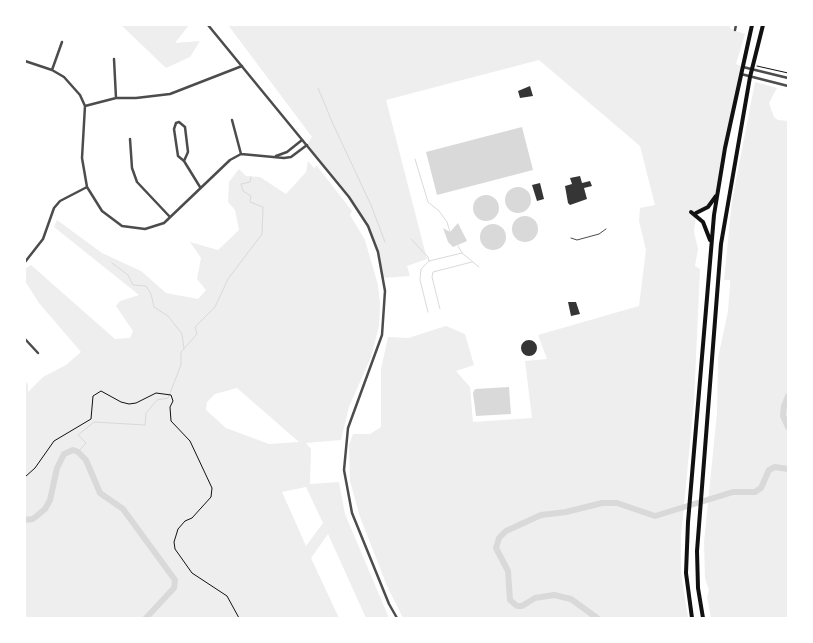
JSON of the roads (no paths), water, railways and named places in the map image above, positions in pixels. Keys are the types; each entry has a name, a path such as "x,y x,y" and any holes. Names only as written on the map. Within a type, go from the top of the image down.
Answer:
{"main road":[{"path":"692,618 686,573 688,522 711,245 717,194 752,25"},
{"path":"703,618 697,573 699,519 724,217 750,77 763,25"},
{"path":"711,245 706,226 694,212 708,207 717,194"}],"street":[{"path":"208,25 307,145 361,215 373,238 381,266 385,291 382,335 348,428 344,470 352,513 389,604 397,618"},
{"path":"735,30 736,25"},
{"path":"52,70 62,42"},
{"path":"114,59 116,98"},
{"path":"25,61 52,70 69,82 85,106 82,158 87,187 102,211 122,226 145,229 156,227 170,217 200,186 230,160 240,154 275,157 291,156 307,145"},
{"path":"85,106 116,98 170,94 242,66"},
{"path":"743,68 788,78"},
{"path":"741,74 788,86"},
{"path":"232,120 240,154"},
{"path":"184,161 188,152 185,127 179,122 176,123 174,129 178,156 184,161 200,186"},
{"path":"130,140 132,168 137,182 170,217"},
{"path":"275,157 287,152 302,140"},
{"path":"25,262 43,239 54,208 60,201 87,187"},
{"path":"25,339 38,353"}],"lane":[{"path":"571,238 577,240 599,234 606,229"}],"waterway":[{"path":"318,88 371,205 385,242"},
{"path":"415,159 428,202 439,211 447,222 450,232"},
{"path":"78,452 86,443 78,435 94,422 145,425 146,413 157,400 168,398 181,365 181,352 197,334 195,327 215,307 228,279 262,234 263,207 250,202 251,196 243,191 241,184 250,182 251,177"},
{"path":"411,239 428,257 429,261"},
{"path":"458,246 462,253 479,267"},
{"path":"428,312 420,280 421,269 429,261 462,253"},
{"path":"440,309 432,277 433,272 472,262"},
{"path":"112,263 128,275 133,285 146,286 151,294 154,307 168,316 182,334 184,349"},
{"path":"788,396 783,416 788,427"},
{"path":"25,520 33,519 45,509 50,500 57,468 64,454 73,450 78,452 86,460 100,493 123,509 175,580 174,588 146,618"},
{"path":"597,618 571,599 554,595 535,598 522,606 517,606 510,600 508,571 496,548 499,538 506,531 541,515 566,512 602,503 617,503 655,516 733,492 755,492 761,488 769,470 775,467 788,469"}]}
